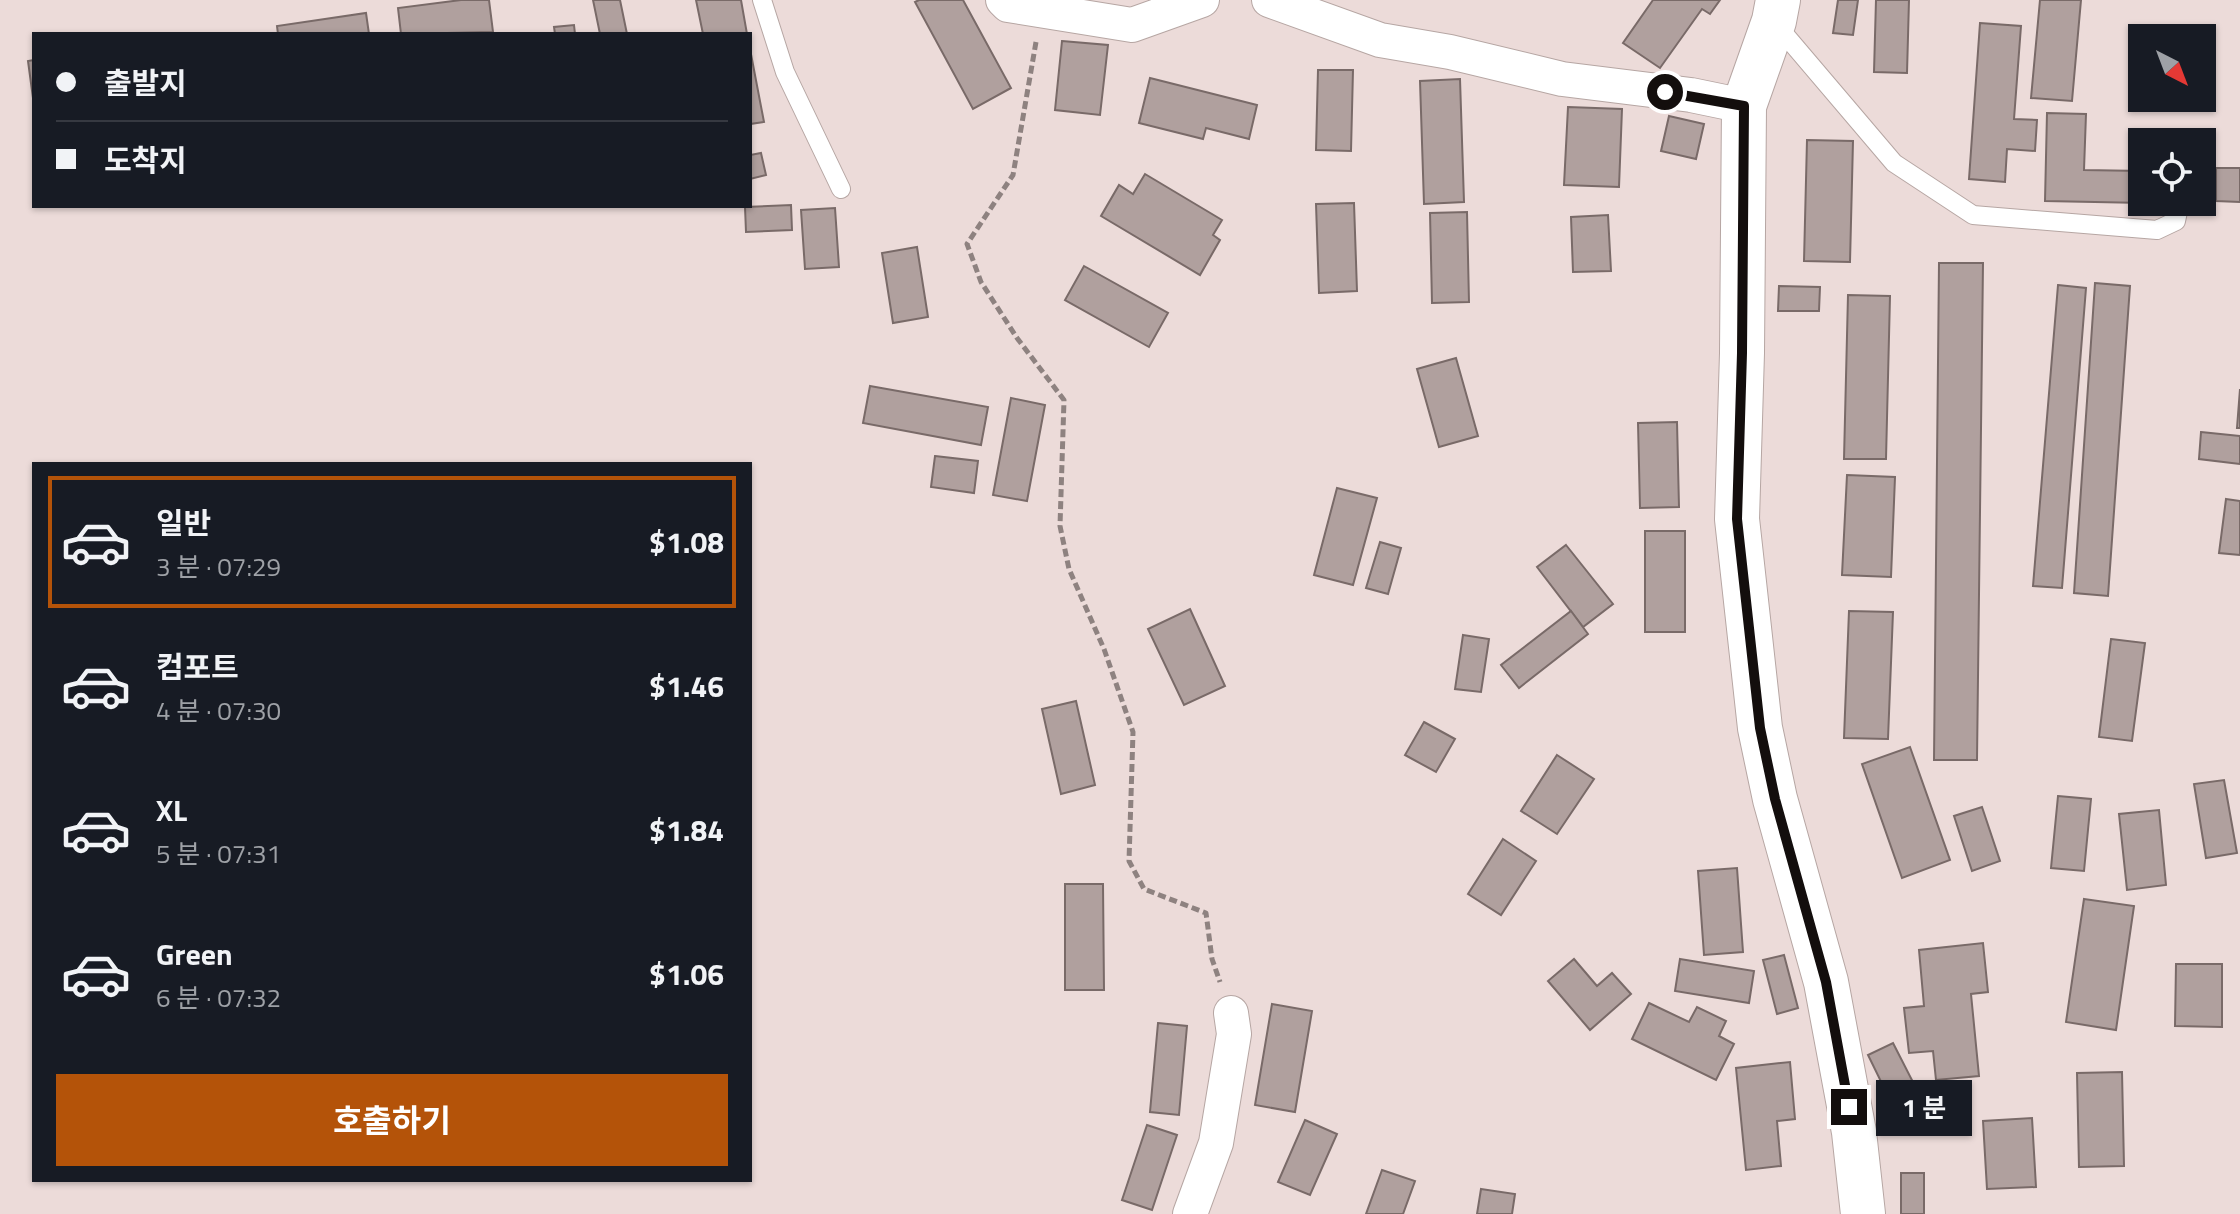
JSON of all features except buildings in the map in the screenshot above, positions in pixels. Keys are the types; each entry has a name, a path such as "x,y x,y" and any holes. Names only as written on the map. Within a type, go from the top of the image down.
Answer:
{"street":[{"path":"1003,0 1008,5 1132,25 1202,0"},
{"path":"1269,0 1380,40 1450,52 1562,79 1691,95 1744,106"},
{"path":"1776,10 1744,106 1737,519 1760,728 1775,799 1826,982 1854,1132 1863,1214"},
{"path":"1190,1214 1216,1143 1234,1034 1231,1013"}],"lane":[{"path":"762,0 785,72 841,189"},
{"path":"1776,10 1894,163 1973,215 2157,230 2176,221 2177,216"}],"path":[{"path":"1042,11 1013,175 967,244 981,282 1017,338 1064,400 1060,526 1069,569 1104,649 1133,732 1129,861 1144,889 1206,913 1212,959 1231,1013"}],"route":[{"path":"1665,92 1744,106 1737,519 1760,728 1775,799 1826,982 1849,1107"}]}
